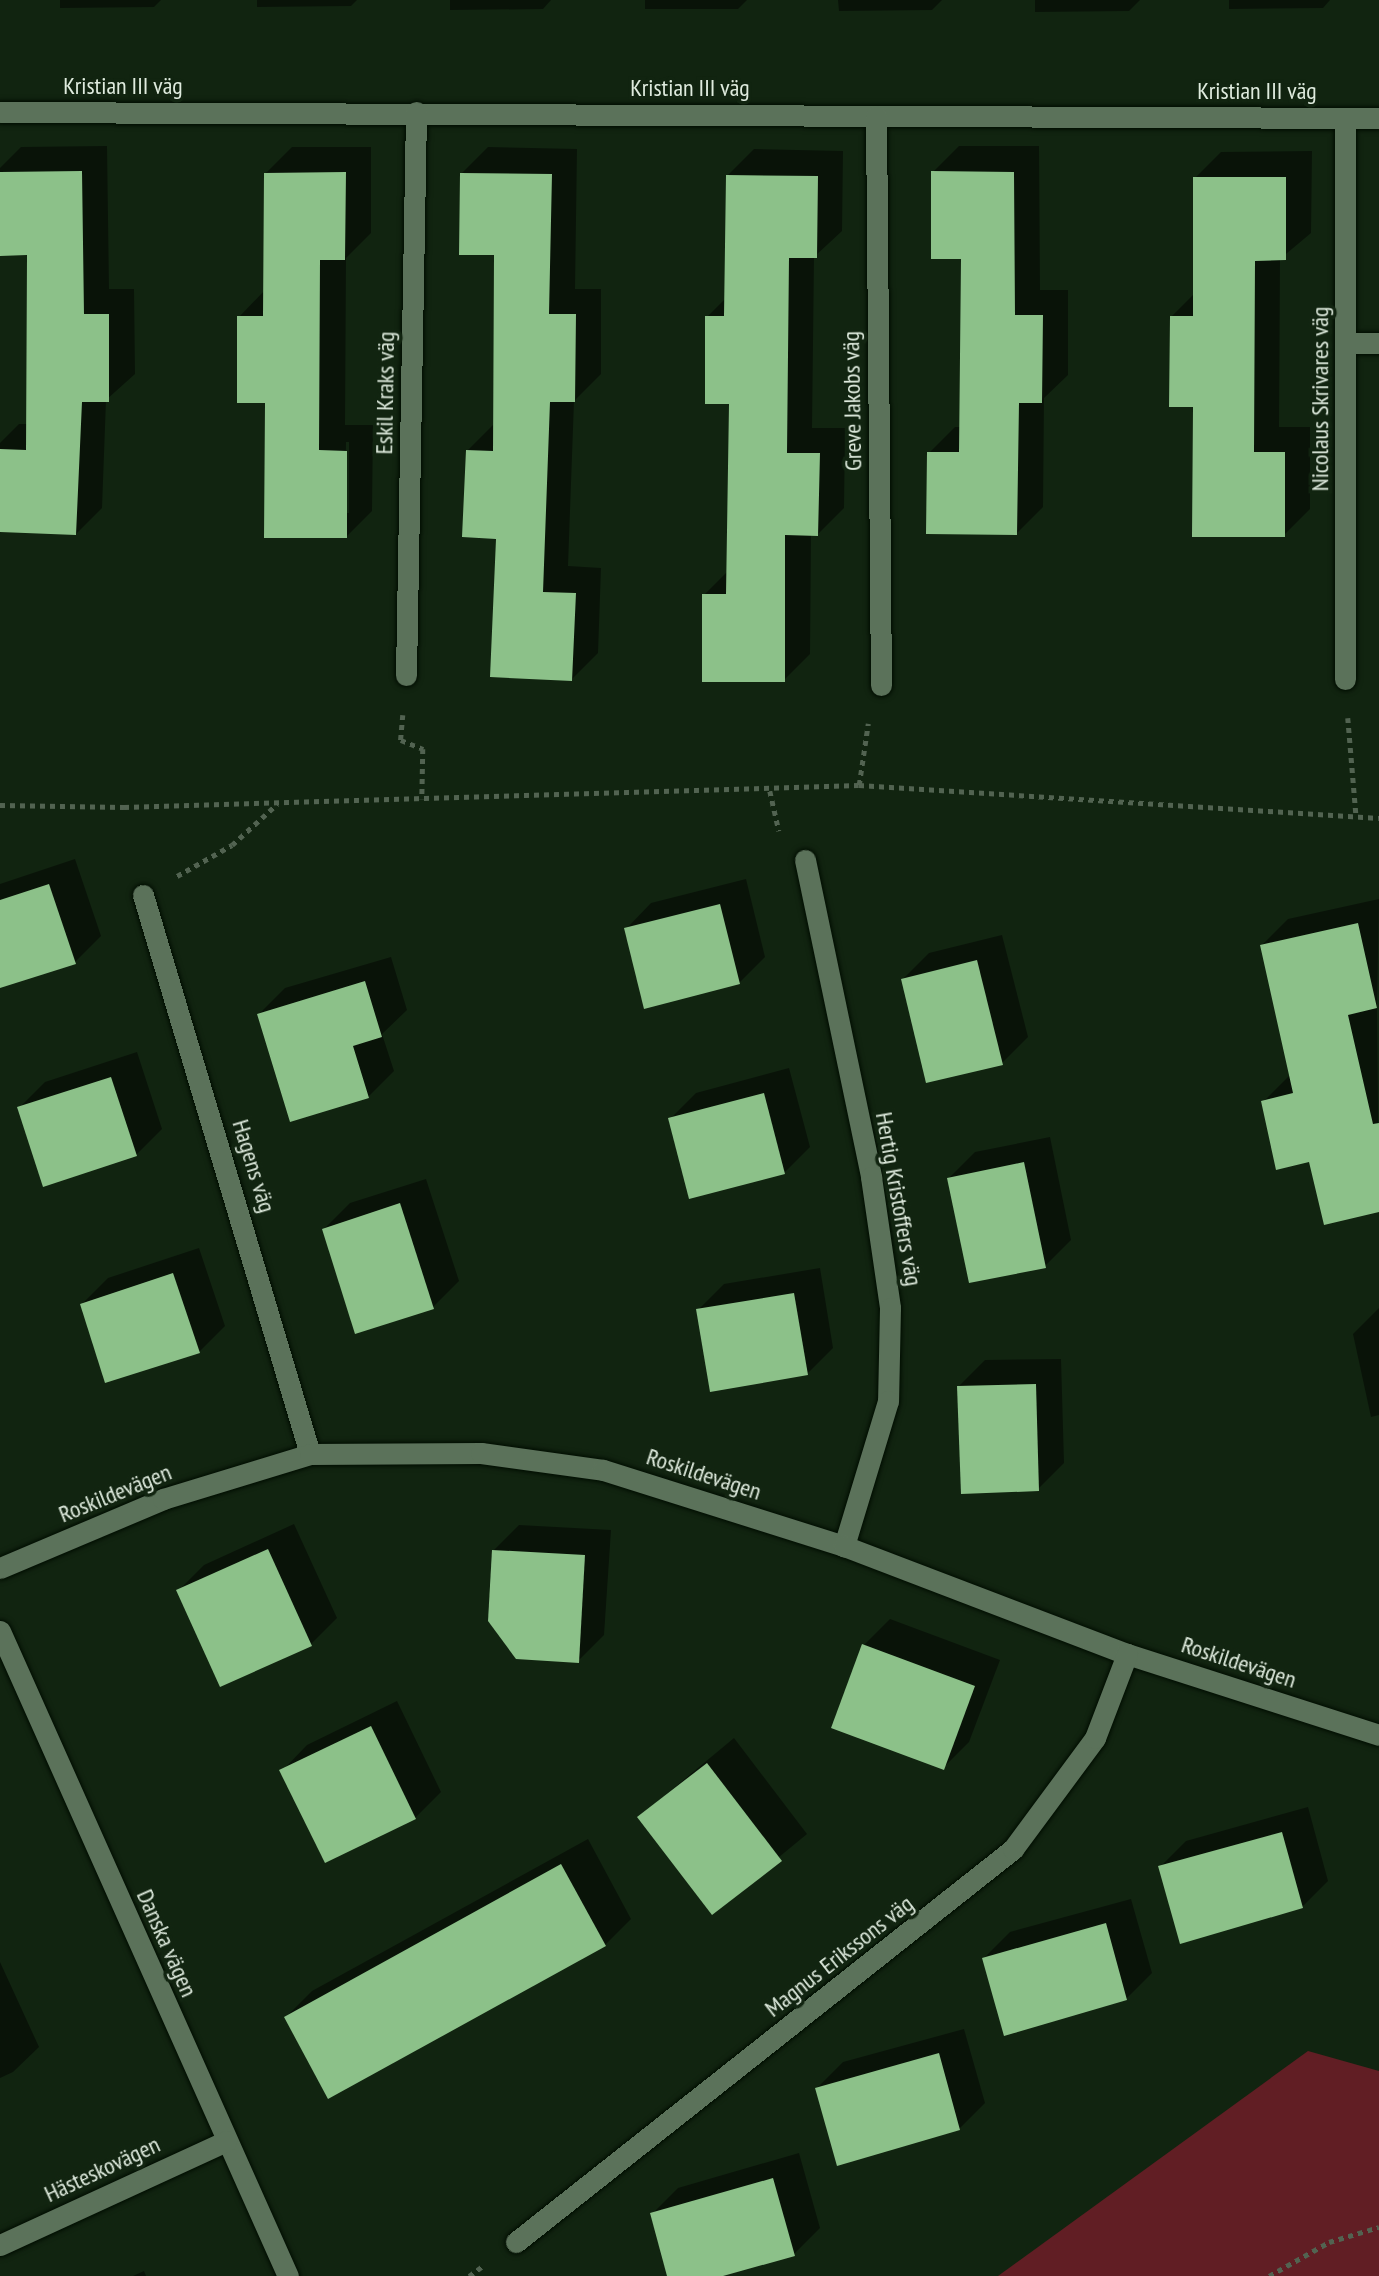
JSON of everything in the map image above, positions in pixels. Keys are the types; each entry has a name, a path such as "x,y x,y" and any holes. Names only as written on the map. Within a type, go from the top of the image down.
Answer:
{"street":[{"name":"Kristian III väg","path":"0,112 1379,118"},
{"name":"Eskil Kraks väg","path":"406,675 416,112"},
{"name":"Greve Jakobs väg","path":"876,116 881,685"},
{"name":"Nicolaus Skrivares väg","path":"1345,118 1345,679"},
{"path":"1346,343 1379,342"},
{"name":"Hertig Kristoffers väg","path":"805,860 871,1177 890,1308 888,1401 844,1546"},
{"name":"Hagens väg","path":"143,895 310,1454"},
{"name":"Roskildevägen","path":"0,1568 163,1499 310,1454 481,1452 603,1470 844,1546 1127,1654 1379,1735"},
{"name":"Danska vägen","path":"0,1631 288,2276"},
{"name":"Magnus Erikssons väg","path":"516,2242 1013,1849 1095,1738 1127,1654"},
{"name":"Hästeskovägen","path":"0,2245 226,2141"}],"path":[{"path":"406,675 401,740 423,749 422,799"},
{"path":"1345,679 1356,814"},
{"path":"859,785 863,739 881,685"},
{"path":"0,805 278,803 859,785 1356,814 1379,818"},
{"path":"143,895 232,845 278,803"},
{"path":"1269,2276 1329,2242 1379,2227"}],"shaded area":[{"path":"1308,2051 1379,2071 1379,2276 998,2276"}],"building":[{"path":"82,171 84,314 109,314 109,402 82,402 76,535 0,532 0,449 26,450 27,255 0,256 0,172"},
{"path":"931,171 1014,172 1015,315 1043,315 1042,403 1019,403 1017,535 926,534 927,452 959,452 961,259 931,259"},
{"path":"346,172 345,260 320,260 319,450 347,451 347,538 264,538 265,403 237,403 237,316 263,316 264,173"},
{"path":"460,173 552,174 549,314 576,314 575,402 550,402 543,592 576,593 572,681 490,677 496,539 462,537 466,450 493,451 494,255 459,255"},
{"path":"726,175 818,176 817,258 789,258 787,453 820,453 818,536 785,535 785,682 702,682 702,594 726,594 729,404 705,404 705,316 724,316"},
{"path":"1193,177 1286,177 1286,260 1255,261 1254,452 1285,452 1285,537 1192,537 1193,407 1169,407 1170,316 1193,316"},
{"path":"49,884 76,964 0,988 0,900"},
{"path":"720,904 740,984 644,1009 624,928"},
{"path":"1358,923 1377,1008 1348,1015 1373,1124 1379,1123 1379,1212 1324,1225 1309,1162 1276,1170 1261,1101 1293,1093 1260,945"},
{"path":"977,960 1003,1065 926,1083 901,979"},
{"path":"365,981 382,1037 353,1046 369,1098 290,1122 257,1014"},
{"path":"111,1077 137,1156 43,1187 17,1107"},
{"path":"764,1093 785,1174 689,1199 668,1118"},
{"path":"1024,1162 1046,1268 969,1283 947,1178"},
{"path":"400,1203 434,1309 355,1334 322,1229"},
{"path":"173,1273 200,1353 105,1383 80,1304"},
{"path":"794,1293 808,1375 710,1392 696,1309"},
{"path":"1036,1384 1039,1491 961,1494 957,1386"},
{"path":"268,1549 312,1646 220,1687 176,1590"},
{"path":"492,1550 585,1555 579,1663 516,1659 488,1621"},
{"path":"862,1644 975,1686 944,1770 831,1728"},
{"path":"371,1726 416,1819 325,1863 279,1770"},
{"path":"707,1763 782,1861 712,1915 637,1817"},
{"path":"1282,1832 1303,1908 1180,1944 1158,1866"},
{"path":"561,1864 606,1946 328,2099 284,2017"},
{"path":"1106,1923 1127,2000 1004,2036 982,1958"},
{"path":"939,2053 960,2130 837,2166 815,2088"},
{"path":"773,2178 795,2256 723,2276 667,2276 650,2213"}]}
